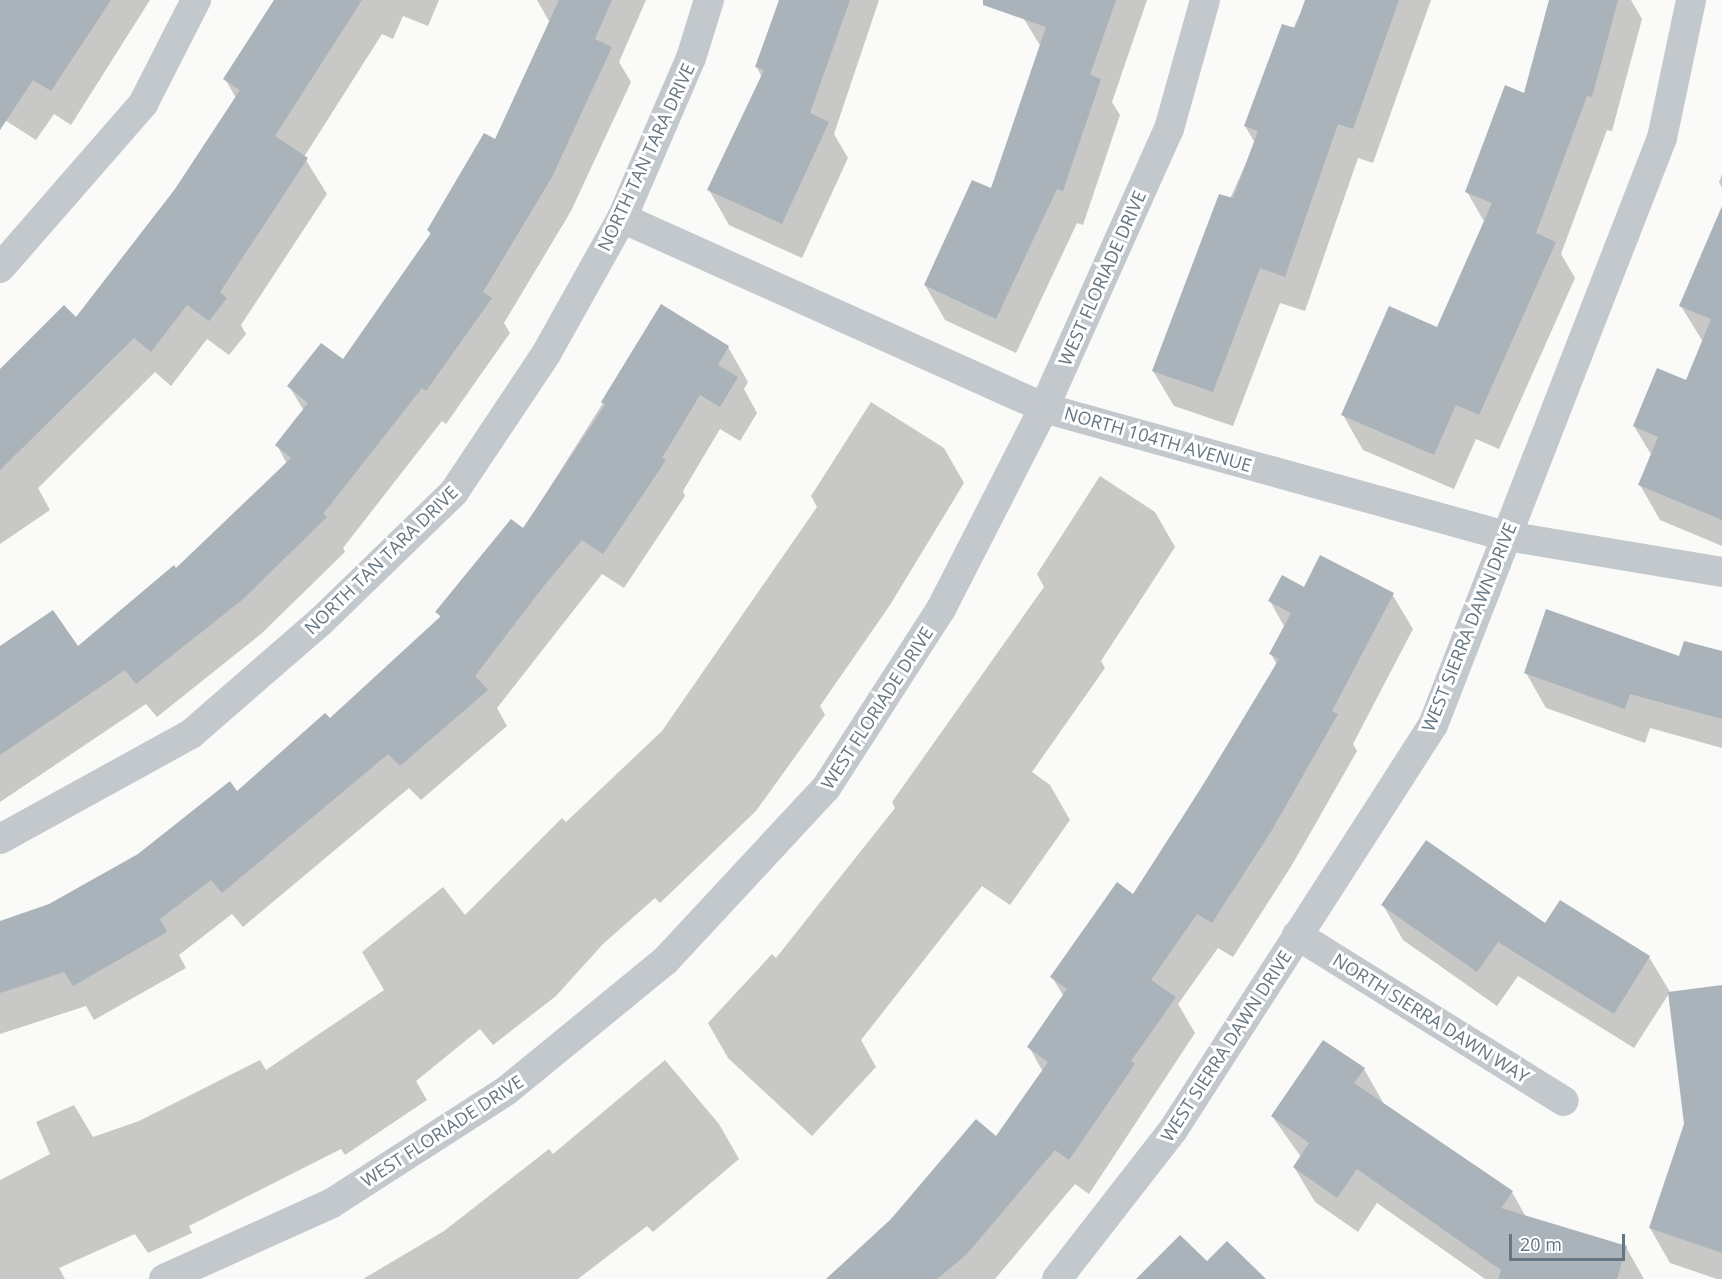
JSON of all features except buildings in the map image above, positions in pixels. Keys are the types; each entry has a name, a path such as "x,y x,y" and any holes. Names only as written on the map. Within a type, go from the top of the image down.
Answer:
{"street":[{"path":"0,268 143,104 196,0"},
{"name":"NORTH TAN TARA DRIVE","path":"0,839 191,734 320,622 454,492 546,354 622,218 691,58 709,0"},
{"name":"WEST FLORIADE DRIVE","path":"164,1279 332,1203 506,1092 665,962 826,788 941,609 1044,408 1169,129 1205,0"},
{"name":"WEST SIERRA DAWN DRIVE","path":"1057,1279 1173,1130 1433,725 1662,138 1691,0"},
{"name":"NORTH 104TH AVENUE","path":"622,218 1044,408 1507,536 1722,572"},
{"name":"NORTH SIERRA DAWN WAY","path":"1297,935 1564,1101"}]}
